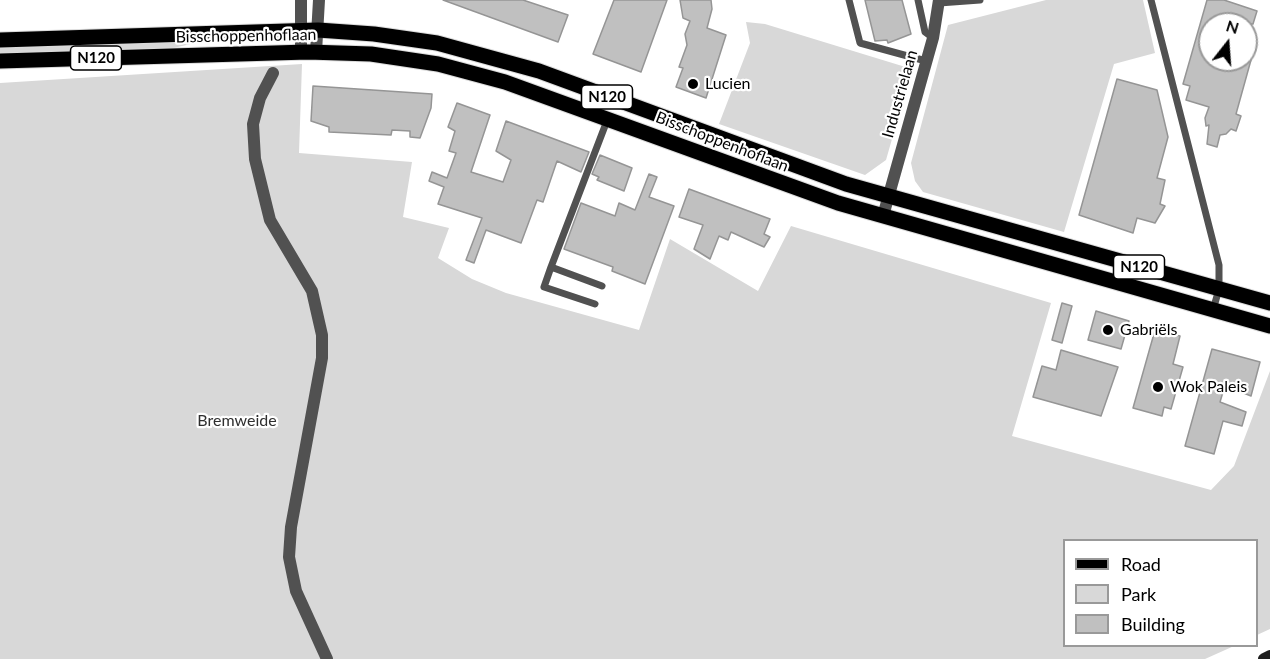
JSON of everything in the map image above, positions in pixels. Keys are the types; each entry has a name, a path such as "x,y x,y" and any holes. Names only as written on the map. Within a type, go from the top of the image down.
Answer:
{"main road":[{"name":"Bisschoppenhoflaan","path":"0,39 302,30 416,39 499,58 802,169 889,196 1219,289"},
{"name":"Bisschoppenhoflaan","path":"0,61 309,52 371,54 455,68 505,82 608,118 785,185 883,216 1213,310"},
{"name":"N120","path":"1219,289 1270,303"},
{"name":"N120","path":"1213,310 1270,326"}],"street":[{"path":"301,0 302,30 309,52"},
{"path":"309,52 318,30 319,0"},
{"name":"Industrielaan","path":"883,216 927,62 939,1"},
{"path":"273,73 260,98 253,124 255,159 270,220 312,291 318,309 322,343 318,383 289,537 289,557 296,591 327,659"},
{"path":"1264,659 1270,656"}],"lane":[{"path":"849,0 860,43 927,62"},
{"path":"918,0 925,32 933,38"},
{"path":"939,1 980,0"},
{"path":"1151,0 1219,265 1219,289 1213,310"},
{"path":"594,304 544,287 608,118"},
{"path":"551,267 602,286"}],"green space":[{"path":"1046,0 1143,0 1155,53 1114,64 1064,232 923,192 915,181 911,163 948,25"},
{"path":"746,22 765,24 912,69 886,160 865,175 719,124 750,43"},
{"path":"274,36 274,40 195,43 169,49 0,55 0,46"},
{"name":"Bremweide","path":"302,64 299,153 412,162 403,217 449,228 438,258 472,279 506,293 639,330 670,239 758,291 791,226 1051,303 1012,436 1211,490 1234,466 1270,371 1270,629 1258,635 1258,539 1063,539 1063,647 1232,647 1205,659 0,659 0,83"}],"building":[{"path":"443,0 523,0 568,15 558,42"},
{"path":"614,0 667,0 641,72 593,54"},
{"path":"680,0 711,0 712,9 707,28 726,35 706,98 676,87 683,68 679,67 687,45 685,34 690,21 683,18"},
{"path":"865,0 902,0 911,34 888,43 887,40 875,41"},
{"path":"1207,0 1224,0 1257,11 1257,12 1204,12"},
{"path":"1198,32 1198,72 1248,72 1236,114 1241,116 1236,131 1231,129 1226,134 1220,135 1217,147 1207,144 1209,125 1206,126 1205,118 1209,107 1186,100 1190,86 1183,84"},
{"path":"1117,79 1157,90 1168,137 1157,178 1165,180 1160,204 1165,206 1155,223 1137,218 1133,233 1079,215"},
{"path":"313,86 432,94 431,108 420,138 410,137 410,131 392,130 391,135 329,132 329,127 311,121"},
{"path":"457,103 490,115 471,172 503,182 511,160 496,151 506,121 589,152 581,172 557,161 543,202 537,200 521,243 486,230 474,263 466,260 482,218 438,204 444,187 429,181 432,172 447,178 456,153 449,151 455,131 448,127"},
{"path":"600,155 632,168 624,191 597,180 599,177 592,174"},
{"path":"649,174 657,177 649,197 674,206 645,284 612,271 613,267 564,249 581,203 615,216 619,203 635,210"},
{"path":"689,189 770,219 764,234 770,237 764,247 731,232 728,240 719,236 710,259 694,249 703,225 679,217"},
{"path":"1062,303 1072,306 1062,343 1052,340"},
{"name":"Gabriëls","path":"1096,311 1129,321 1121,349 1088,340"},
{"name":"Wok Paleis","path":"1155,330 1180,336 1173,364 1183,367 1171,409 1164,407 1162,416 1133,408"},
{"path":"1212,349 1260,362 1251,396 1241,392 1243,387 1226,382 1220,402 1246,412 1242,426 1223,421 1214,454 1185,446"},
{"path":"1061,350 1118,367 1101,416 1033,397 1042,366 1056,370"}],"place":[{"name":"Lucien","path":"693,84"},
{"name":"Gabriëls","path":"1108,330"},
{"name":"Wok Paleis","path":"1158,387"}]}
